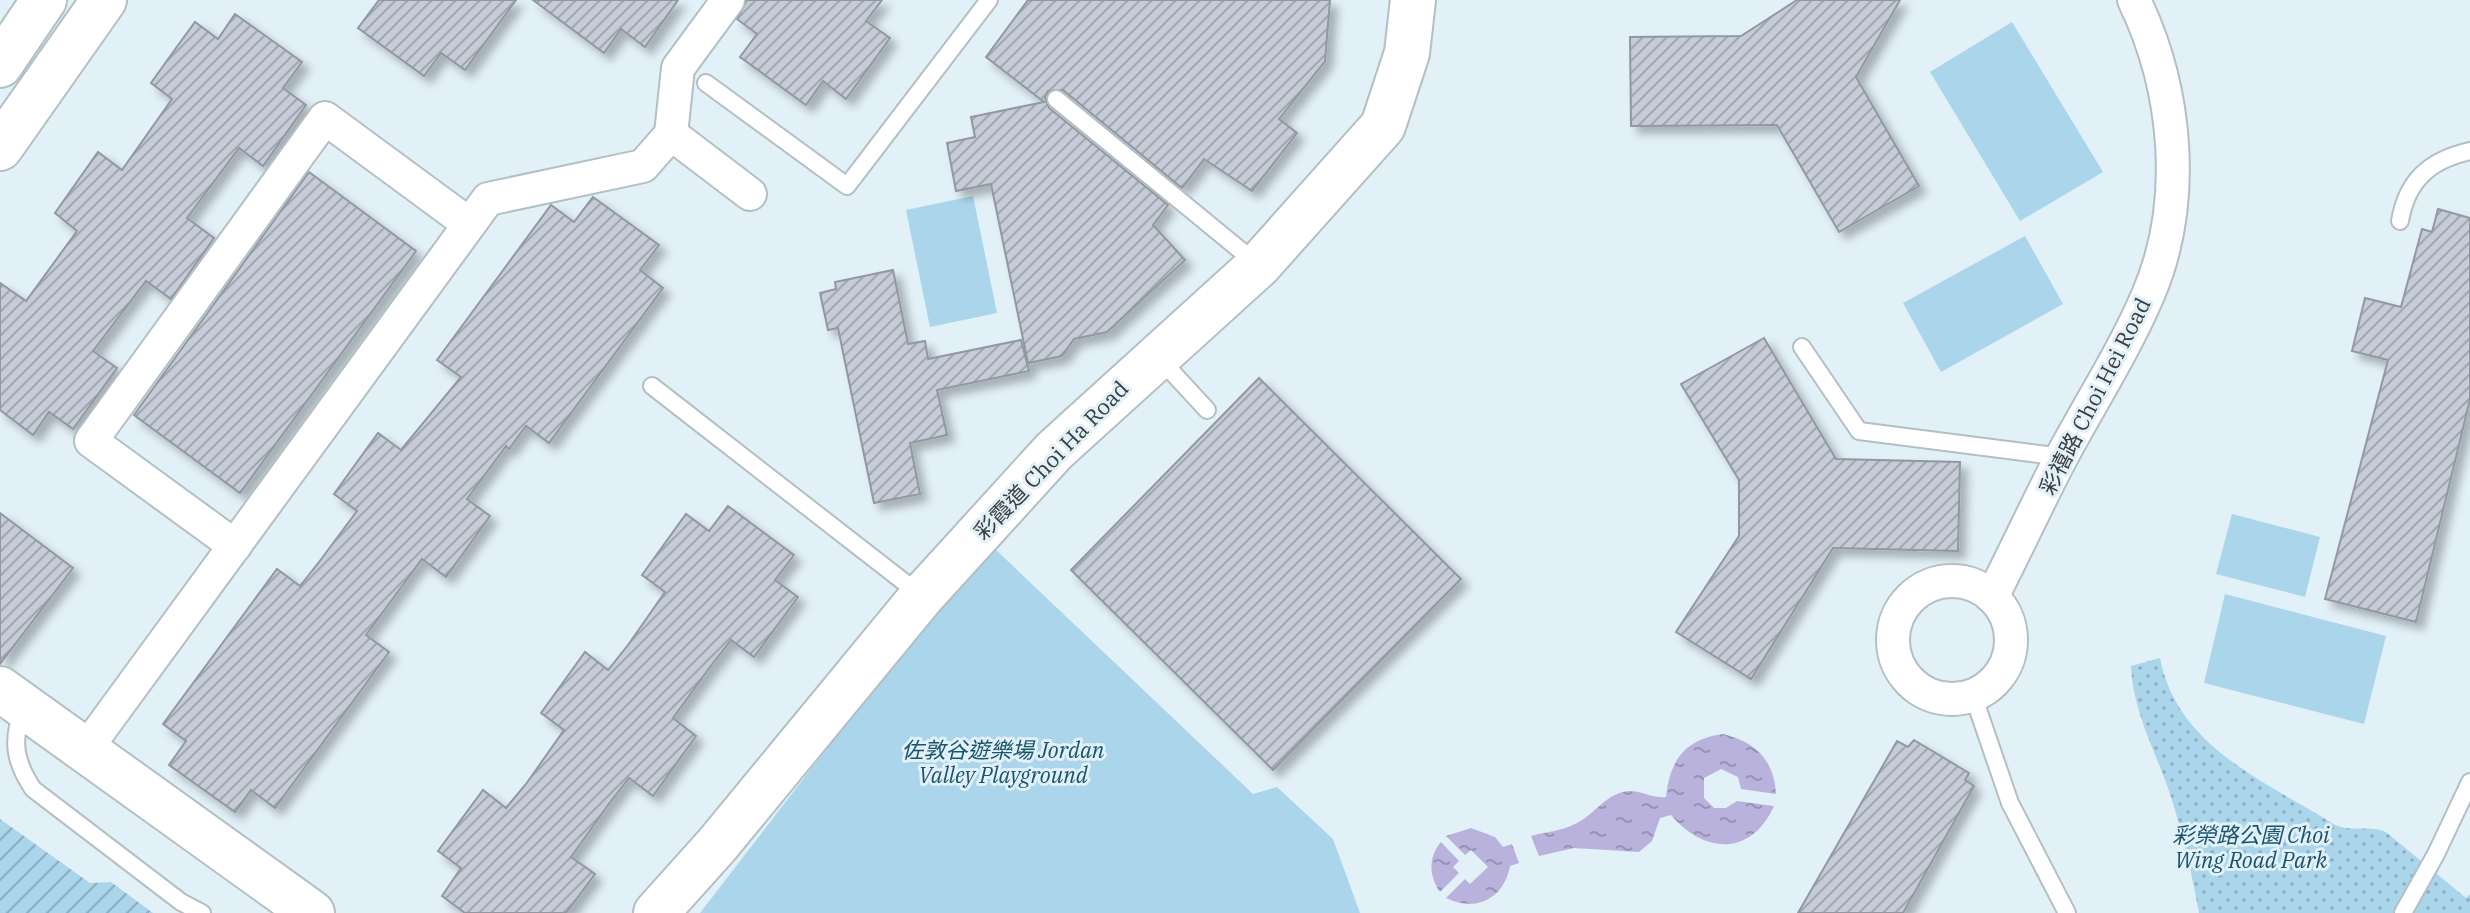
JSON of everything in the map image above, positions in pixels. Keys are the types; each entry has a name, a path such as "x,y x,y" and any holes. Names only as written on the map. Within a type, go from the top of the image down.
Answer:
{"street":[{"path":"0,65 44,0"},
{"path":"0,148 104,0"},
{"path":"97,734 488,199 643,166 671,134 678,68 728,0"},
{"name":"彩霞道 Choi Ha Road","path":"656,913 717,845 922,596 1054,451 1156,355 1259,265 1383,126 1407,53 1413,0"},
{"name":"彩禧路 Choi Hei Road","path":"1992,597 2062,457 2121,351 2149,291 2167,228 2173,162 2167,97 2150,33 2134,0"},
{"path":"235,546 91,441 325,118 469,224"},
{"path":"671,134 750,194"},
{"path":"1957,581 1977,586 1992,597 2004,613 2010,632 2009,651 2003,670 1990,685 1973,695 1945,698 1918,688 1904,674 1895,657 1896,619 1913,596 1938,582 1957,581"},
{"path":"12,698 273,898 312,913"}],"lane":[{"path":"706,83 847,186 989,0"},
{"path":"1056,99 1259,265"},
{"path":"2400,221 2403,201 2426,168 2443,158 2470,151"},
{"path":"1802,347 1859,431 2062,457"},
{"path":"1156,355 1207,410"},
{"path":"652,386 922,596"},
{"path":"1973,695 2010,803 2067,913"},
{"path":"12,698 14,747 21,772 33,789 181,902 202,913"},
{"path":"2403,913 2436,854 2470,782"}],"green space":[{"path":"2012,22 2103,172 2020,221 1930,72"},
{"path":"973,196 997,313 930,327 906,210"},
{"path":"2025,236 2063,304 1941,372 1903,303"},
{"path":"2232,514 2320,537 2305,597 2216,574"},
{"name":"佐敦谷遊樂場 Jordan Valley Playground","path":"994,548 1253,794 1277,787 1333,839 1360,913 700,913 936,607"},
{"path":"2225,594 2386,636 2364,724 2204,683"},
{"name":"彩榮路公園 Choi Wing Road Park","path":"2160,658 2170,689 2185,715 2204,738 2228,758 2335,825 2387,833 2466,898 2470,894 2470,913 2199,913 2178,819 2140,713 2133,682 2131,666"},
{"path":"0,819 90,883 111,882 153,913 0,913"}],"water":[{"path":"1723,734 1745,742 1761,754 1772,771 1776,794 1741,789 1738,777 1721,769 1704,778 1704,798 1714,808 1726,808 1737,801 1774,806 1753,834 1740,842 1712,843 1684,828 1671,815 1660,818 1652,841 1639,852 1574,848 1539,856 1531,836 1575,824 1616,794 1634,791 1666,797 1671,772 1689,746"},
{"path":"1471,828 1495,837 1503,847 1512,844 1519,863 1510,866 1502,887 1495,894 1487,900 1468,904 1446,898 1465,879 1470,884 1488,867 1471,850 1465,855 1446,836"},
{"path":"1441,842 1459,861 1453,867 1459,873 1440,892 1432,867 1434,854"}],"building":[{"path":"379,0 516,0 465,70 441,53 424,76 358,28"},
{"path":"533,0 678,0 645,47 621,29 604,53"},
{"path":"747,0 882,0 866,21 890,38 846,99 823,81 806,105 740,57 757,34 737,19"},
{"path":"1028,0 1330,0 1325,61 1279,119 1297,133 1252,191 1204,159 1182,188 1063,90 1048,91 1045,98 1049,108 1168,205 1153,225 1185,260 1107,332 1074,339 1062,356 1028,363 991,184 956,191 947,143 975,137 971,117 1044,102 986,57"},
{"path":"1797,0 1900,0 1856,77 1919,186 1839,232 1777,125 1631,126 1630,37 1741,36"},
{"path":"235,14 302,62 283,88 306,105 263,166 239,148 187,218 214,238 171,299 146,281 93,351 117,368 73,429 49,412 33,435 0,410 0,283 26,301 77,231 55,213 98,152 122,170 172,99 151,83 176,48 195,22 218,39"},
{"path":"309,172 416,251 240,493 134,415"},
{"path":"593,197 659,245 640,270 663,288 549,443 526,426 509,449 506,446 467,499 490,516 446,577 422,559 405,582 366,635 389,652 275,808 251,790 235,812 169,765 186,741 163,724 277,569 300,586 357,511 334,494 378,433 401,450 461,377 437,360 551,205 574,222"},
{"path":"2438,209 2470,218 2470,399 2416,622 2325,599 2388,360 2352,351 2365,298 2401,307 2422,229 2432,232"},
{"path":"893,270 908,344 925,341 928,359 1021,340 1029,371 937,390 947,435 910,443 920,494 874,503 838,328 828,330 820,293 836,289 835,282"},
{"path":"1764,338 1836,459 1960,462 1958,551 1833,548 1751,679 1676,632 1739,536 1739,480 1681,384"},
{"path":"1259,378 1461,579 1273,770 1071,570"},
{"path":"728,506 794,555 775,580 798,597 754,657 731,640 710,667 673,718 696,736 653,796 629,778 608,805 571,857 595,874 566,913 465,913 442,896 461,868 438,851 483,790 506,808 526,784 564,730 541,713 585,652 608,670 628,645 665,592 642,575 686,514 709,531"},
{"path":"0,513 73,568 0,664"},
{"path":"1914,740 1969,773 1965,780 1974,786 1903,913 1798,913 1897,741 1908,747"}]}
